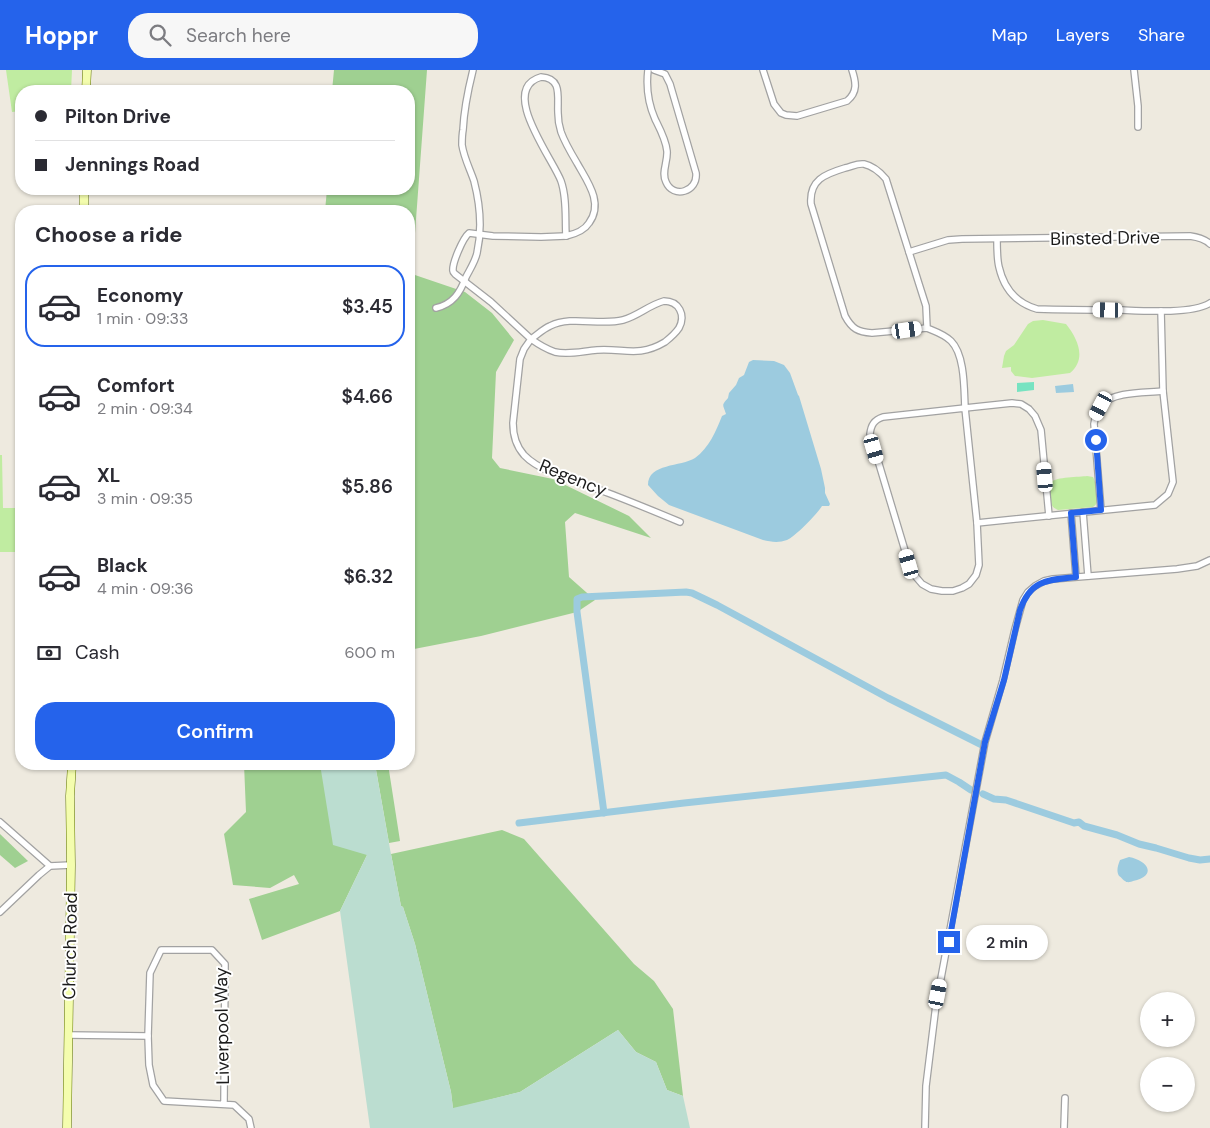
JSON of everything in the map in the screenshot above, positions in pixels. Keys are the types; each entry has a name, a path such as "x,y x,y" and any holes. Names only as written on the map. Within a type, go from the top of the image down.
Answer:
{"main road":[{"path":"86,85 87,70"},
{"name":"Church Road","path":"67,1128 72,770"}],"street":[{"path":"436,308 454,299 475,261 477,253 479,213 476,190 462,144 466,99 473,70"},
{"path":"648,70 647,86 650,106 664,137 667,150 664,170 666,181 668,186 677,191 688,190 695,183 696,173 670,84 665,74 654,70"},
{"path":"763,70 774,104 781,113 792,116 847,101 856,90 856,81 852,70"},
{"path":"1134,70 1138,127"},
{"path":"531,339 555,324 576,321 616,321 632,317 664,301 674,302 678,305 682,321 676,333 670,338 658,345 636,352 605,350 561,353 546,349 531,339 491,302 464,282 453,271 460,247 469,233 493,236 566,236 577,233 592,220 595,200 590,186 561,132 556,83 547,77 536,78 529,85 526,96 526,108 532,127 561,181 564,195 566,236"},
{"path":"927,328 926,306 886,179 881,172 866,164 831,172 822,177 815,184 810,196 811,204 849,324 855,329 872,333 927,328 952,342 958,351 961,362 965,408 977,523 979,565 976,576 969,584 953,591 931,589 922,584 916,577 909,564 870,434 873,423 877,419 883,417 965,408 1012,403 1029,408 1036,416 1041,430 1049,516"},
{"name":"Binsted Drive","path":"910,252 948,240 1190,236 1198,237 1210,244"},
{"path":"997,240 999,267 1008,289 1026,306 1037,309 1161,311 1196,309 1210,303"},
{"path":"977,523 1155,505 1168,494 1173,482 1163,391 1161,311"},
{"name":"Regency","path":"531,339 520,359 514,413 513,430 516,444 520,450 529,460 551,472 680,522"},
{"path":"1101,510 1094,424 1096,415 1108,399 1118,395 1163,391"},
{"path":"1083,512 1088,576"},
{"path":"1071,513 1076,577"},
{"path":"925,1128 926,1086 936,1005 985,742 1004,680 1023,600 1035,586 1053,579 1192,567 1210,560"},
{"path":"0,822 50,866"},
{"path":"0,912 50,866 71,865"},
{"name":"Liverpool Way","path":"224,1104 225,964 212,950 161,950 150,973 148,1036 149,1065 153,1085 164,1101 234,1105 249,1119 251,1128"},
{"path":"69,1035 148,1036"},
{"path":"1064,1098 1064,1128"}],"green space":[{"path":"6,70 72,70 71,85 15,85 15,112 12,112"},
{"path":"334,70 427,70 415,233 415,205 326,205 326,195 415,195 415,85 333,85"},
{"path":"415,275 465,292 492,313 514,340 496,372 492,458 500,468 553,479 629,516 651,538 575,513 565,522 569,577 595,600 577,612 481,636 415,649"},
{"path":"1043,320 1066,324 1074,336 1079,349 1079,355 1078,362 1070,373 1032,378 1015,376 1011,371 1011,367 1002,368 1006,351 1014,345 1028,324 1033,321"},
{"path":"1034,382 1034,390 1017,392 1017,383"},
{"path":"0,455 2,455 3,508 15,508 15,552 0,552"},
{"path":"1093,477 1097,490 1098,498 1093,507 1058,510 1053,506 1051,503 1050,485 1054,480"},
{"path":"244,770 322,770 367,855 340,911 262,940 249,899 299,884 294,875 270,888 233,885 224,834 246,812"},
{"path":"321,770 376,770 401,906 403,907 415,944 451,1092 453,1108 520,1092 618,1030 636,1052 656,1062 667,1090 683,1096 690,1128 370,1128 340,911 367,855 333,845"},
{"path":"376,770 389,770 400,841 389,843"},
{"path":"502,830 524,839 634,964 654,981 673,1009 683,1096 667,1090 656,1062 636,1052 618,1030 520,1092 453,1109 451,1092 415,944 403,907 401,906 391,854"},
{"path":"0,834 28,861 15,868 0,855"}],"water":[{"path":"753,360 774,361 784,365 790,373 799,396 821,469 825,493 830,504 829,506 822,506 795,534 781,542 763,540 669,505 648,485 649,478 659,469 689,461 700,454 715,433 722,416 726,414 723,405 729,393 739,378 744,375 749,362"},
{"path":"1073,384 1074,392 1056,393 1055,386"},
{"path":"1129,857 1141,862 1148,869 1145,876 1131,882 1124,881 1119,876 1117,870 1120,860"}],"waterway":[{"path":"604,813 577,612 577,599 582,597 692,593 888,698 982,745"},
{"path":"519,823 946,775 971,790"},
{"path":"971,790 983,794"},
{"path":"983,794 1074,823 1079,822 1084,826 1117,835 1139,844 1189,858 1210,859"}],"route":[{"path":"949,942 985,742 1004,680 1020,610 1028,592 1035,586 1053,579 1076,577 1071,513 1101,510 1096,440"}]}
